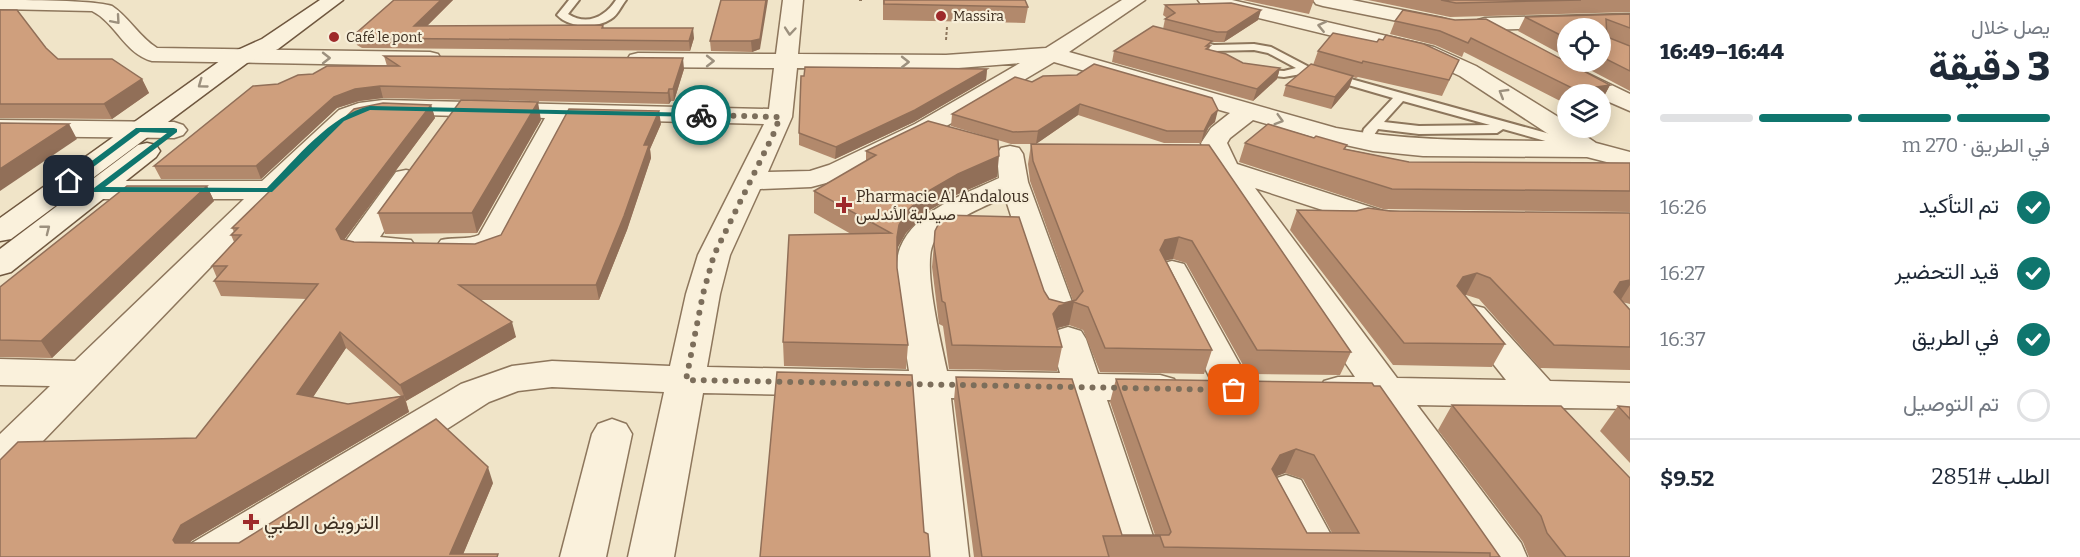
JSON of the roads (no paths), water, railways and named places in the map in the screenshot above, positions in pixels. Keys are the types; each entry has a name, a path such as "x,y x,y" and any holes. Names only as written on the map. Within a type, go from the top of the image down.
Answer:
{"street":[{"path":"0,265 174,130 333,0"},
{"path":"651,557 703,294 714,255 780,117 793,0"},
{"path":"751,181 824,177 924,129 1051,54 1135,0"},
{"path":"1208,0 1426,52 1468,71 1538,114 1587,149"},
{"path":"1323,0 1450,25 1557,24"},
{"path":"1407,0 1450,25"},
{"path":"0,3 96,6 107,9 142,49 152,54 239,57 269,51 457,59"},
{"path":"1494,4 1530,23"},
{"path":"1611,22 1630,20"},
{"path":"1485,24 1515,41"},
{"path":"1426,52 1450,25"},
{"path":"610,60 946,62 1051,54 1249,111 1368,133 1423,148 1587,149 1630,160"},
{"path":"0,232 239,57"},
{"path":"1580,72 1630,104"},
{"path":"0,459 88,374 269,190 341,120 354,112 383,108 780,117"},
{"path":"457,109 358,246 479,247 491,241 561,112"},
{"path":"1249,111 1220,134 1215,142 1213,159 1260,218 1504,557"},
{"path":"1538,114 1557,114"},
{"path":"1611,115 1630,116"},
{"path":"0,128 174,130"},
{"path":"924,129 956,138"},
{"path":"946,557 930,384 913,269 915,248 923,235 1011,159 1137,557"},
{"path":"1213,159 1381,220"},
{"path":"97,190 269,190"},
{"path":"1260,218 1426,219"},
{"path":"1172,271 1239,389"},
{"path":"1465,308 1568,427"},
{"path":"0,372 88,374"},
{"path":"209,557 433,417 484,389 512,379 552,374 686,380 1383,390 1630,396"},
{"path":"583,557 612,434"},
{"path":"1286,492 1320,557"}],"lane":[{"path":"574,0 562,15 566,20 579,22 598,21 610,15 621,0"},
{"path":"1173,38 1214,48 1254,47 1271,50 1307,70 1587,149"},
{"path":"1214,48 1225,60"},
{"path":"1249,70 1284,74 1307,70"},
{"path":"1368,133 1401,96"},
{"path":"1368,133 1515,129"}],"place":[{"name":"Massira","path":"941,16"},
{"name":"Café le pont","path":"334,37"},
{"name":"Pharmacie Al Andalous صيدلية الأندلس","path":"844,205"},
{"name":"الترويض الطبي","path":"251,522"}]}
